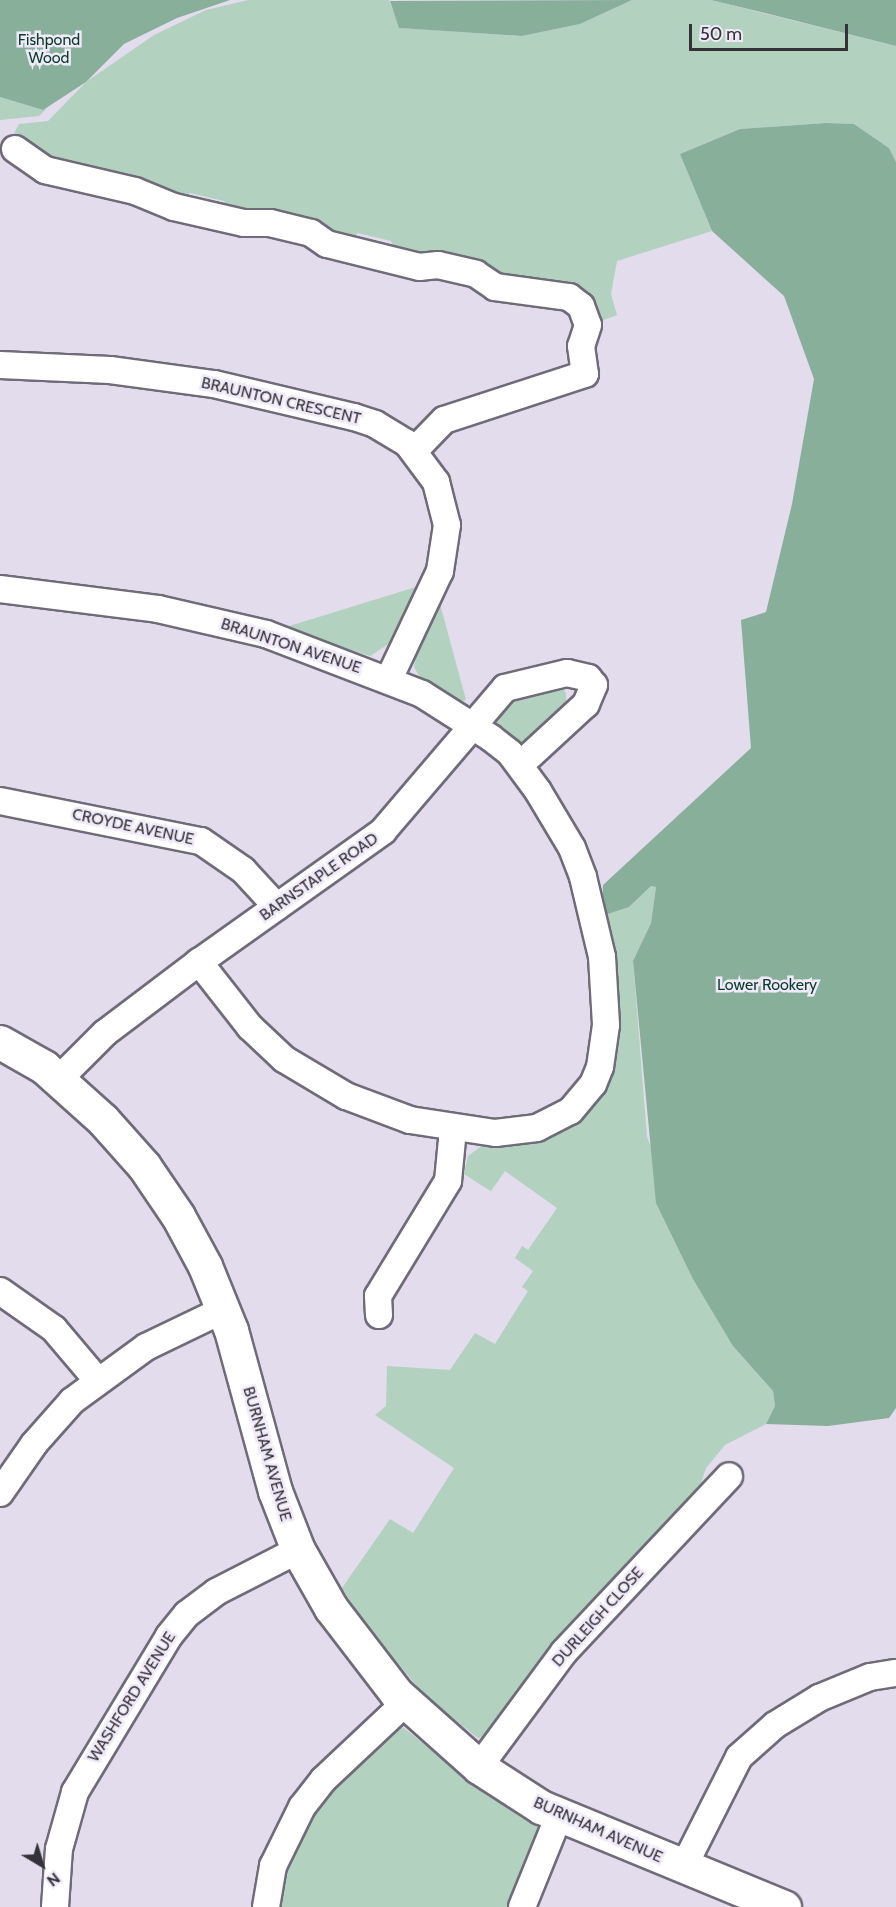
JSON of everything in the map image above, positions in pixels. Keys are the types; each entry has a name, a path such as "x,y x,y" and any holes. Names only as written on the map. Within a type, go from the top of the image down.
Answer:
{"street":[{"path":"15,149 45,170 135,191 174,207 244,223 270,223 311,233 327,244 407,264 438,265 476,274 495,287 569,297 581,306 588,325 581,346 585,374 444,420 414,452"},
{"name":"BRAUNTON CRESCENT","path":"0,365 110,370 259,393 375,424 414,452 436,482 444,504 445,549 440,571 389,679"},
{"name":"BRAUNTON AVENUE","path":"0,589 107,601 208,619 266,634 422,693 473,726 520,765 572,848 592,906 605,985 605,1046 593,1084 570,1112 553,1122 516,1132 453,1129 368,1106 305,1074 250,1027 199,962"},
{"name":"BARNSTAPLE ROAD","path":"58,1079 105,1034 199,962 384,831 505,688 567,673 588,678 594,685 586,704 520,765"},
{"name":"CROYDE AVENUE","path":"0,801 201,842 243,870 277,908"},
{"name":"BURNHAM AVENUE","path":"0,1042 58,1079 144,1166 191,1240 223,1310 275,1491 298,1550 331,1608 405,1703 479,1767 559,1816 683,1868 745,1900 784,1907"},
{"path":"380,1315 378,1296 448,1181 453,1129"},
{"path":"0,1291 54,1329 98,1380"},
{"path":"0,1493 51,1422 98,1380 146,1347 223,1310"},
{"name":"DURLEIGH CLOSE","path":"479,1767 564,1652 729,1476"},
{"name":"WASHFORD AVENUE","path":"55,1907 59,1849 75,1792 169,1635 210,1596 298,1550"},
{"path":"683,1868 739,1756 775,1725 819,1698 870,1677 896,1673"},
{"path":"266,1907 273,1866 302,1807 323,1780 405,1703"},
{"path":"522,1907 559,1816"}],"green space":[{"name":"Fishpond Wood","path":"0,0 230,0 177,18 124,44 86,82 43,110 0,97"},
{"path":"248,0 389,0 400,28 522,36 580,24 632,0 711,0 896,46 896,162 889,148 854,124 826,123 740,129 680,154 712,231 617,261 611,294 617,315 598,322 503,281 487,269 414,250 405,256 397,253 391,241 358,233 348,242 341,241 336,232 244,210 237,215 228,212 224,201 190,193 180,200 49,162 11,139 19,124 48,121 86,82 154,35 206,10"},
{"path":"632,0 580,24 522,36 399,28 390,1"},
{"path":"711,0 896,0 896,46 769,14"},
{"path":"0,97 43,110 48,107 39,116 0,120"},
{"name":"Lower Rookery","path":"826,123 854,124 889,148 896,162 896,1408 889,1418 828,1426 766,1424 775,1406 773,1391 733,1346 693,1279 656,1203 633,961 651,923 656,887 651,886 629,907 602,916 603,885 751,748 741,620 766,612 792,504 814,379 784,296 712,231 680,154 740,129"},
{"path":"416,587 390,643 370,656 283,628"},
{"path":"440,604 466,700 459,702 423,683 414,667 416,652"},
{"path":"561,686 566,693 566,710 532,743 511,744 501,736 495,725 500,701"},
{"path":"651,886 656,887 651,923 633,961 647,1137 733,1346 773,1391 775,1406 766,1424 725,1445 706,1468 701,1483 584,1616 488,1735 478,1738 427,1698 364,1623 342,1588 390,1519 413,1533 454,1468 375,1415 386,1406 387,1366 450,1370 475,1333 495,1344 528,1291 522,1287 533,1271 515,1258 522,1246 528,1250 557,1208 505,1171 491,1191 484,1187 464,1174 468,1156 487,1142 514,1138 605,1075 602,916 629,907"},
{"path":"404,1728 488,1796 536,1823 539,1833 514,1907 275,1907 279,1880 309,1810 389,1730"}]}
